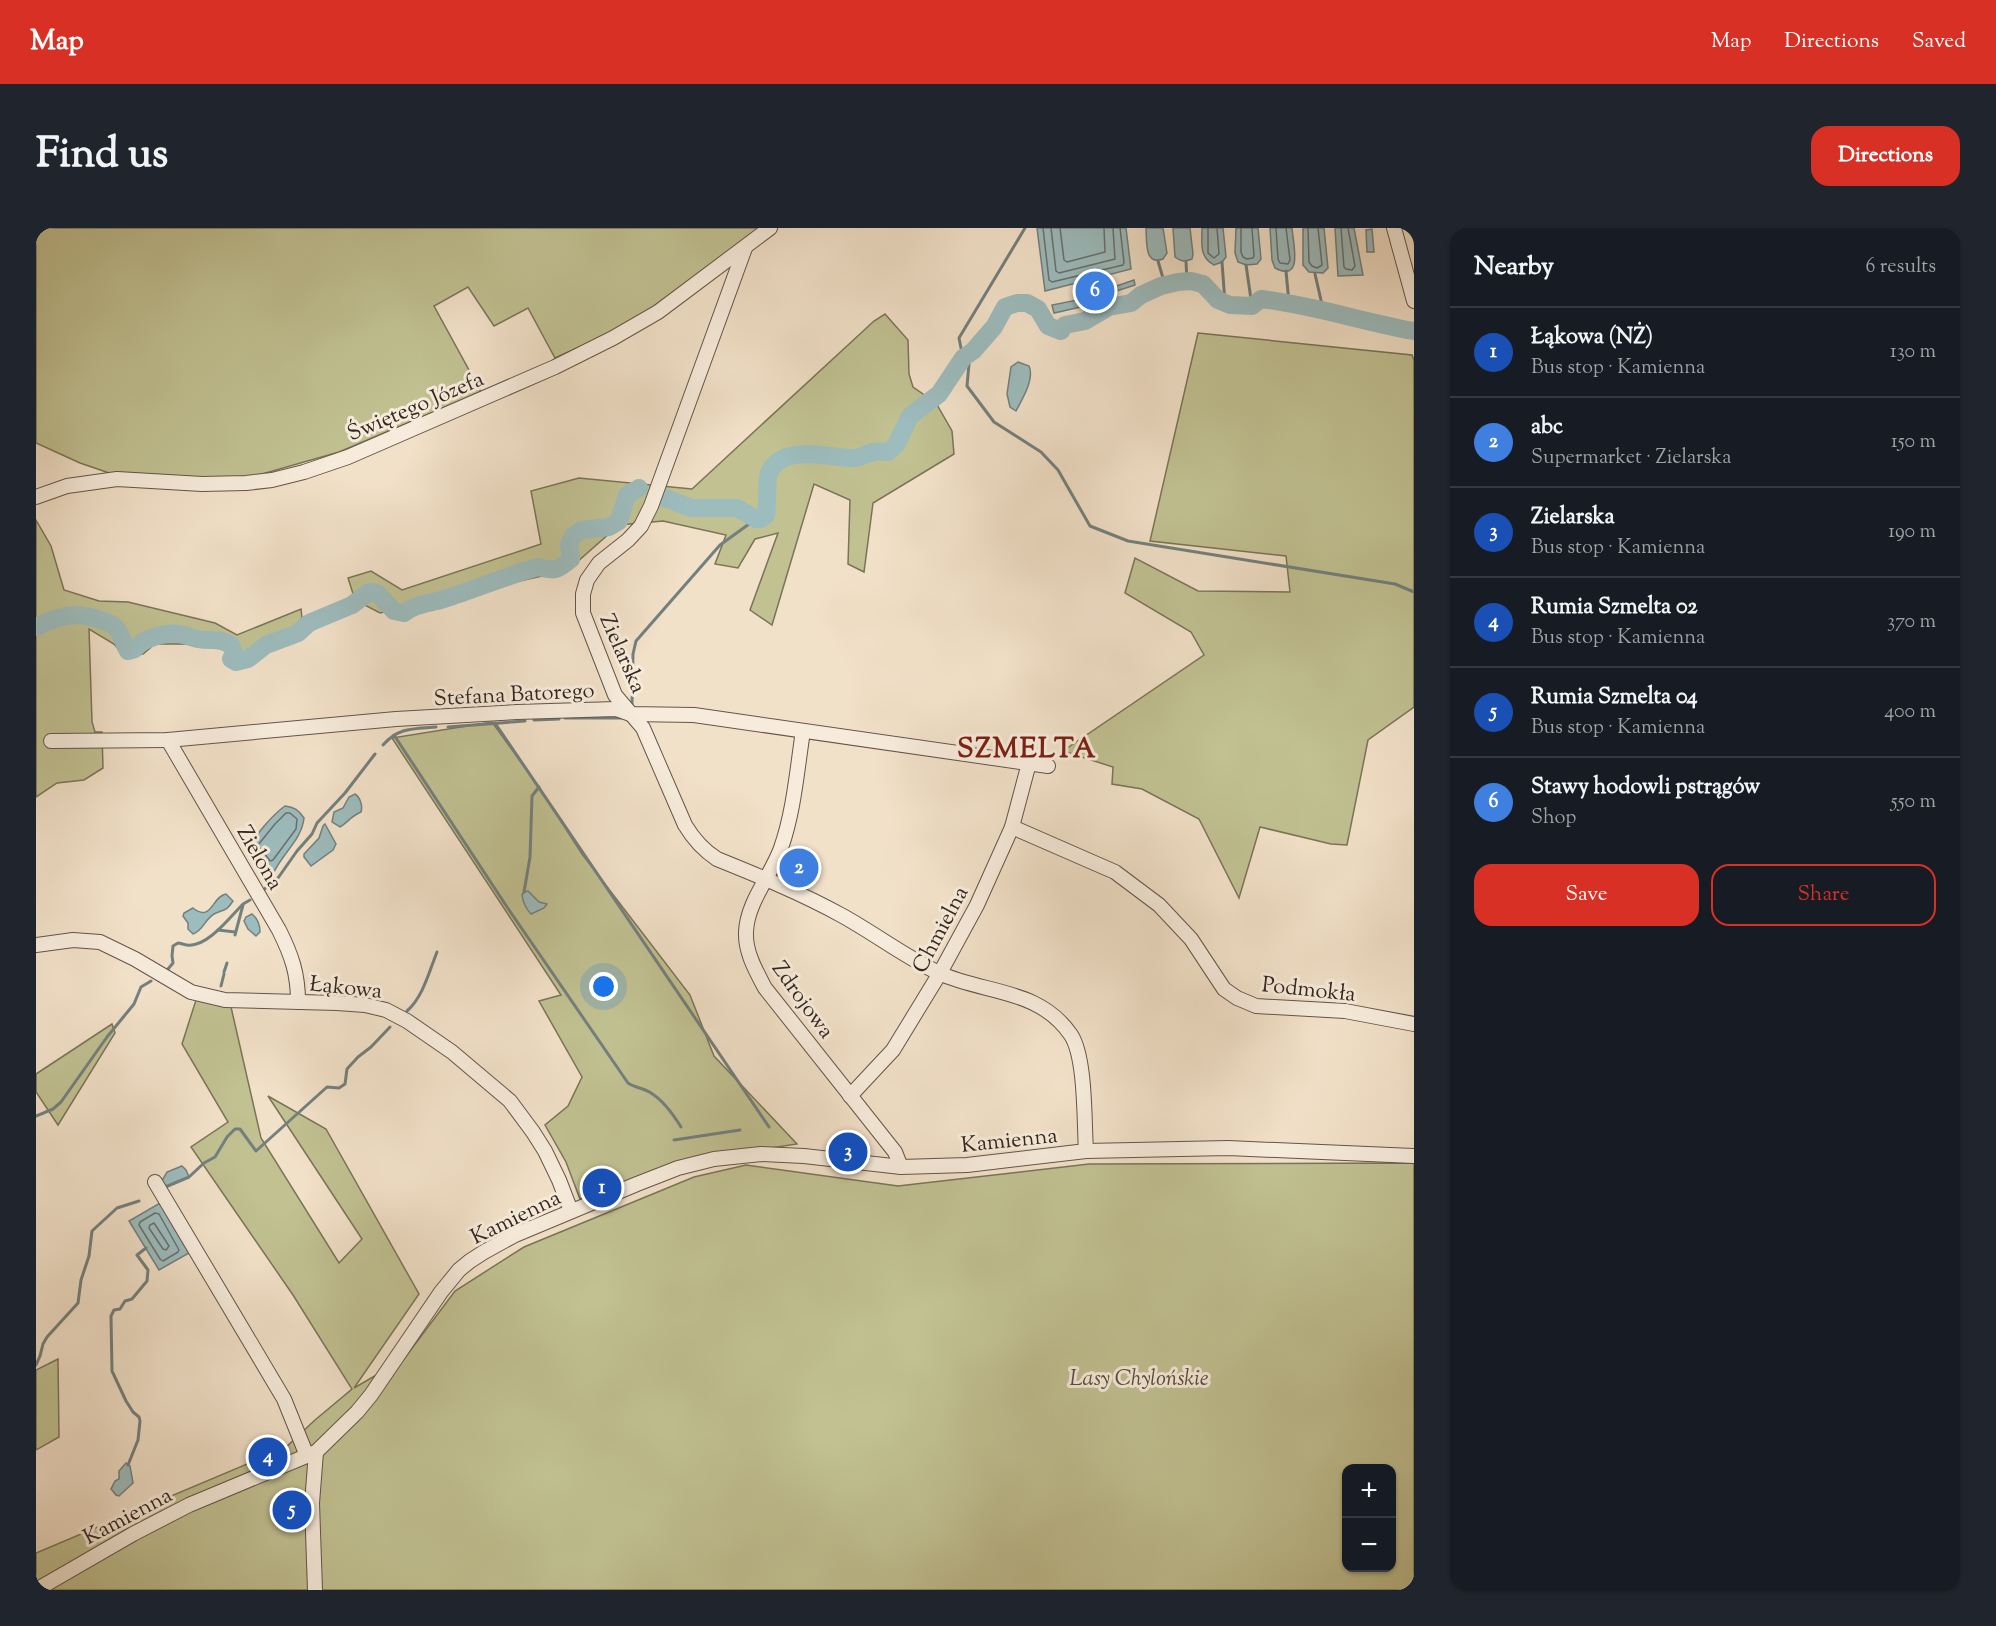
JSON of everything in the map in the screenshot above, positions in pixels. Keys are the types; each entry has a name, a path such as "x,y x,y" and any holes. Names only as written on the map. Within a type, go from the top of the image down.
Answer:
{"street":[{"name":"Świętego Józefa","path":"36,496 67,486 117,479 202,484 272,480 337,461 545,372 613,338 658,312 770,228"},
{"path":"1394,228 1414,302"},
{"name":"Zielarska","path":"745,248 651,506 641,526 628,540 599,563 587,580 583,594 583,613 615,695 643,728 685,825 704,850 717,859 842,915 940,973 1037,1003 1056,1017 1072,1037 1079,1056 1086,1151"},
{"name":"Stefana Batorego","path":"51,741 168,740 327,724 616,709 630,714 694,715 1048,766"},
{"name":"Zdrojowa","path":"803,731 790,814 780,849 749,912 746,932 747,948 765,988 895,1152 901,1167"},
{"name":"Zielona","path":"168,740 291,954 298,981 298,1002"},
{"name":"Chmielna","path":"850,1096 893,1050 940,973 977,905 1012,827 1029,763"},
{"name":"Podmokła","path":"1012,827 1115,872 1159,905 1191,939 1224,989 1237,998 1256,1006 1345,1011 1414,1024"},
{"name":"Łąkowa","path":"36,945 73,940 100,942 135,959 191,992 225,1000 365,1005 386,1010 407,1021 452,1052 510,1101 533,1132 559,1180 570,1211"},
{"name":"Kamienna","path":"36,1590 133,1534 189,1505 311,1454 357,1412 371,1395 441,1292 459,1270 483,1252 515,1235 678,1168 732,1157 761,1154 794,1155 901,1167 968,1165 1086,1151 1228,1148 1414,1156"},
{"path":"155,1182 284,1399 311,1454 315,1590"}],"green space":[{"path":"36,228 761,228 657,306 606,335 555,358 528,308 494,326 468,287 434,306 481,392 339,452 248,478 115,475 80,463 36,443"},
{"path":"885,314 908,340 909,374 913,387 936,403 952,431 954,454 873,503 864,572 848,564 850,500 814,484 772,625 750,610 778,533 755,539 738,568 715,564 726,535 663,521 619,525 568,570 380,613 355,600 348,578 371,571 402,590 541,544 531,491 579,478 692,489 874,321"},
{"path":"1198,333 1412,355 1414,360 1414,707 1368,740 1347,845 1331,844 1260,827 1239,898 1199,819 1142,789 1112,784 1113,767 1063,751 1204,655 1191,632 1125,593 1135,558 1198,591 1290,592 1286,556 1150,541"},
{"path":"36,520 51,546 64,590 99,601 128,602 215,623 237,635 301,609 302,618 281,643 240,657 217,645 178,644 155,644 143,654 124,656 114,644 89,629 92,722 95,732 102,732 103,768 84,780 57,783 36,797"},
{"path":"492,722 539,787 582,854 690,995 714,1056 797,1144 677,1162 580,1199 566,1162 545,1125 568,1106 582,1077 539,1001 561,995 392,738"},
{"name":"Lasy Chylońskie","path":"196,1000 231,1007 261,1138 339,1263 362,1239 268,1096 326,1129 419,1294 354,1388 404,1359 455,1291 524,1247 694,1177 746,1165 898,1186 1089,1164 1414,1163 1414,1590 36,1590 36,1553 285,1448 352,1389 293,1295 191,1147 228,1122 182,1044"},
{"path":"112,1024 115,1033 58,1125 36,1092 36,1074"},
{"path":"58,1359 59,1437 36,1450 36,1370"}],"water":[{"path":"1037,228 1126,228 1131,269 1045,291"},
{"path":"1146,228 1163,228 1167,253 1163,259 1152,259 1150,256"},
{"path":"1173,228 1190,228 1192,259 1183,261 1175,257"},
{"path":"1202,228 1223,228 1226,257 1222,262 1214,265 1206,258 1202,249"},
{"path":"1236,228 1258,228 1261,259 1257,264 1246,265 1238,262 1235,253"},
{"path":"1270,228 1292,228 1295,259 1290,270 1275,268 1272,260"},
{"path":"1303,228 1324,228 1328,268 1323,273 1309,272 1303,265"},
{"path":"1335,228 1354,228 1363,275 1338,276"},
{"path":"1372,229 1374,252 1367,252 1366,230"},
{"path":"1134,280 1135,285 1101,296 1099,292"},
{"path":"1092,297 1094,304 1054,313 1052,305"},
{"path":"1018,362 1029,366 1030,377 1016,411 1010,407 1007,394 1011,367"},
{"path":"355,794 361,802 361,812 340,827 332,822 334,812 343,808 349,797"},
{"path":"285,806 296,809 300,813 304,818 303,826 272,872 251,848 252,843 270,819"},
{"path":"325,824 336,844 333,850 311,866 304,854 319,838"},
{"path":"528,891 539,902 547,904 544,908 531,914 522,895"},
{"path":"226,894 233,901 231,905 211,916 193,934 188,929 184,913 193,908 199,912 208,911 221,896"},
{"path":"252,914 257,920 260,932 256,936 248,929 244,921"},
{"path":"182,1166 189,1177 163,1188 160,1184 167,1172"},
{"path":"160,1203 189,1253 159,1270 129,1221"},
{"path":"126,1463 130,1466 133,1483 119,1496 111,1489 115,1481 119,1479 119,1471"}],"waterway":[{"path":"1025,228 959,338 963,358 969,364 967,386 994,422 1041,452 1058,470 1090,526 1128,541 1395,584 1414,592"},
{"path":"1158,261 1165,285"},
{"path":"1186,262 1187,281"},
{"path":"1222,262 1225,303"},
{"path":"1246,265 1252,306"},
{"path":"1286,271 1289,303"},
{"path":"1315,274 1323,309"},
{"path":"665,498 691,508 737,508 756,519 761,519 766,515 769,473 776,463 785,458 809,454 856,458 874,452 888,452 896,445 910,416 939,394 963,358 973,351 994,327 1005,307 1017,303 1027,303 1038,309 1048,326 1061,331 1065,325 1085,321 1109,307 1131,303 1141,295 1161,286 1191,281 1203,284 1218,300 1230,305 1252,306 1261,299 1319,309 1414,331"},
{"path":"36,627 61,617 85,616 114,626 128,651 155,637 179,634 203,640 218,640 231,645 234,652 231,659 236,662 248,659 266,645 298,633 309,623 352,605 369,592 377,593 394,611 404,613 418,605 444,599 538,567 559,568 571,559 569,544 573,536 582,530 609,527 619,521 627,495 639,488"},
{"path":"632,705 633,654 636,641 720,545 756,519"},
{"path":"565,718 621,718"},
{"path":"534,720 559,719"},
{"path":"448,727 525,721"},
{"path":"495,723 769,1127"},
{"path":"383,745 401,732 436,727"},
{"path":"394,735 507,907 628,1083 656,1096 668,1108 681,1127"},
{"path":"262,891 278,878 312,834 317,823 345,793 375,754"},
{"path":"524,892 530,857 532,796 539,787"},
{"path":"168,969 173,963 173,946 178,943 195,945 202,942 250,900"},
{"path":"235,935 243,905"},
{"path":"218,930 235,932"},
{"path":"407,1011 417,999 437,952"},
{"path":"224,972 227,963"},
{"path":"221,986 224,974"},
{"path":"36,1116 53,1109 61,1102 107,1037 134,1004 141,987 151,981"},
{"path":"163,1188 189,1177 204,1163 215,1157 227,1137 235,1129 240,1129 256,1151 327,1087 339,1088 345,1084 347,1069 390,1027"},
{"path":"674,1140 740,1130"},
{"path":"36,1365 47,1337 78,1303 81,1280 89,1256 92,1231 117,1208 139,1201"},
{"path":"128,1465 138,1440 140,1421 126,1401 112,1371 111,1316 114,1310 120,1309 125,1301 132,1299 147,1281 148,1270 137,1255 146,1248"}],"place":[{"name":"Stawy hodowli pstrągów","path":"1095,291"},
{"name":"abc","path":"799,868"},
{"name":"Zielarska","path":"848,1152"},
{"name":"Łąkowa (NŻ)","path":"602,1188"},
{"name":"Rumia Szmelta 02","path":"268,1457"},
{"name":"Rumia Szmelta 04","path":"292,1510"}],"district":[{"name":"SZMELTA","path":"1027,747"}]}
